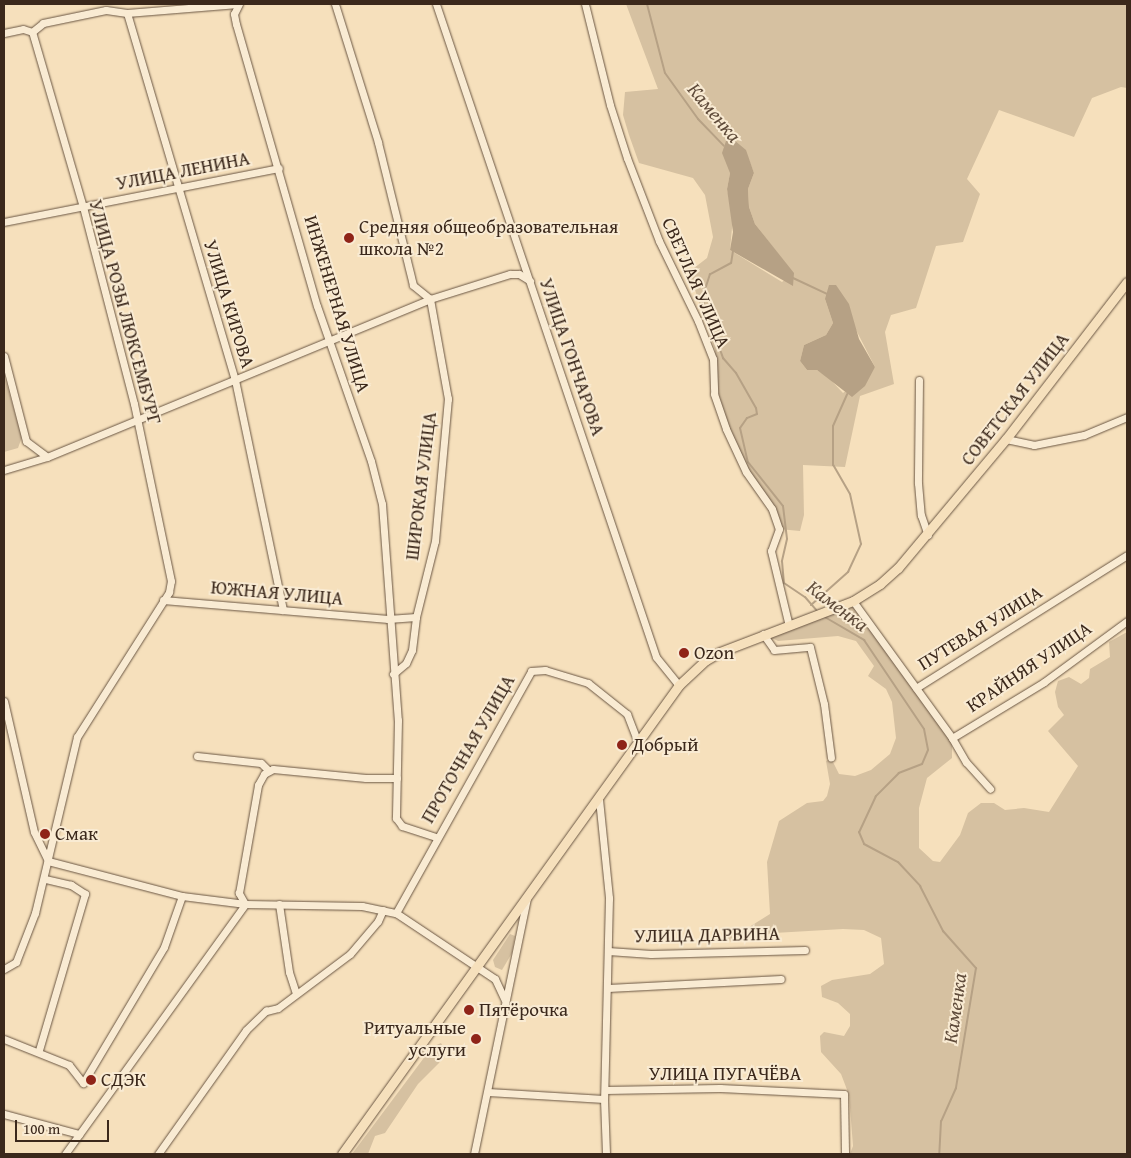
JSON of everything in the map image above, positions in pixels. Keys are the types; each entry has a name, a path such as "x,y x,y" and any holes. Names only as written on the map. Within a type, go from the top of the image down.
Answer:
{"main road":[{"name":"СОВЕТСКАЯ УЛИЦА","path":"342,1154 477,964 527,899 680,685 706,660 763,634 812,618 853,600 880,584 928,535 1006,439 1127,282"}],"street":[{"path":"4,33 23,29 32,32 43,22 106,10 127,13 238,4"},
{"name":"ИНЖЕНЕРНАЯ УЛИЦА","path":"238,4 234,14 236,24 330,340 371,461 382,504 388,564 388,619"},
{"path":"335,4 378,142 413,286 430,299"},
{"name":"УЛИЦА ГОНЧАРОВА","path":"436,4 656,657 680,685"},
{"name":"СВЕТЛАЯ УЛИЦА","path":"586,4 610,105 627,158 659,241 698,321 713,359 714,394 726,429 746,472 772,508 779,529 771,551 789,626"},
{"name":"УЛИЦА КИРОВА","path":"127,13 235,380 283,610"},
{"name":"УЛИЦА РОЗЫ ЛЮКСЕМБУРГ","path":"4,969 16,962 35,913 78,738 119,677 163,600 170,592 171,581 138,421 83,208 32,32"},
{"name":"УЛИЦА ЛЕНИНА","path":"4,222 279,168"},
{"path":"4,470 47,457 138,421 430,299 510,274 519,274 530,282"},
{"name":"ШИРОКАЯ УЛИЦА","path":"393,674 406,663 412,650 416,617 435,541 447,432 448,399 430,299"},
{"path":"4,356 26,441 47,457"},
{"path":"919,380 918,483 921,515 928,535"},
{"path":"1006,439 1034,445 1084,435 1127,417"},
{"name":"ПУТЕВАЯ УЛИЦА","path":"853,600 916,688 1127,555"},
{"name":"ЮЖНАЯ УЛИЦА","path":"163,600 388,619"},
{"path":"416,617 388,619 398,720 396,818 402,826 436,837"},
{"name":"КРАЙНЯЯ УЛИЦА","path":"952,738 1044,682 1127,620"},
{"path":"763,634 774,650 810,647 824,704 832,758"},
{"name":"ПРОТОЧНАЯ УЛИЦА","path":"396,913 436,837 531,671 545,670 588,683 627,714 638,742"},
{"path":"916,688 952,738 966,762 990,789"},
{"path":"4,701 34,832 48,861 182,896 245,904 362,906 396,913 496,978 505,1000"},
{"path":"197,756 261,763 269,771 397,778"},
{"path":"245,904 239,893 244,860 258,785 269,771"},
{"name":"УЛИЦА ДАРВИНА","path":"598,799 609,898 604,1099 606,1154"},
{"path":"39,1050 85,894 71,885 44,879"},
{"path":"4,1039 39,1050 69,1065 83,1083 164,947 182,896"},
{"name":"СОВЕТСКАЯ УЛИЦА","path":"474,1154 527,899"},
{"path":"65,1154 245,904"},
{"path":"280,904 289,972 296,993"},
{"path":"158,1154 246,1030 266,1011 278,1008 350,954 378,921 383,910"},
{"name":"УЛИЦА ДАРВИНА","path":"608,951 651,954 805,950"},
{"path":"608,988 781,978"},
{"name":"УЛИЦА ПУГАЧЁВА","path":"605,1090 720,1088 844,1094 845,1154"},
{"path":"488,1092 604,1099"},
{"path":"4,1114 79,1134"}],"shaded area":[{"path":"626,4 1127,4 1127,88 1121,87 1092,98 1074,137 999,110 967,179 980,194 963,242 936,246 916,308 891,315 885,332 894,384 860,396 845,467 803,465 804,515 800,531 779,529 772,509 746,472 714,394 715,350 689,272 707,258 713,237 705,195 693,178 639,163 629,135 623,115 625,92 658,89","holes":["745,150 754,173 748,189 749,207 755,224 793,273 782,282 730,250 733,217 727,189 730,173","825,299 855,328 875,367 843,393 828,377 817,370 807,370 800,361 804,345 826,335 833,323"]},
{"path":"728,135 746,150 754,173 748,189 749,207 755,224 794,273 793,286 730,250 733,232 727,189 730,173 722,153"},
{"path":"829,285 836,285 849,304 859,339 875,367 865,386 852,397 817,370 807,370 800,361 804,345 826,335 833,323 825,299"},
{"path":"4,375 22,437 18,448 4,452"},
{"path":"853,601 952,738 952,758 927,778 919,808 919,848 933,861 940,862 960,835 968,813 981,803 994,803 1005,810 1024,808 1049,812 1078,766 1048,731 1064,715 1058,707 1055,692 1058,681 1069,677 1081,684 1089,678 1090,669 1110,657 1109,642 1127,632 1127,1154 850,1154 853,1146 849,1095 841,1074 821,1052 820,1036 824,1032 844,1036 850,1026 850,1014 838,1003 822,997 821,986 832,980 870,974 884,964 881,938 864,930 843,929 774,933 731,942 726,937 746,929 770,914 767,862 779,821 807,803 823,801 827,796 830,784 826,761 831,758 839,774 855,776 871,770 890,754 896,738 892,702 886,689 868,676 874,666 856,641 838,636 778,641 763,634"},
{"path":"510,934 515,936 512,953 502,970 495,967 493,960"},
{"path":"441,1043 446,1052 439,1063 418,1084 385,1133 375,1136 368,1154 352,1154 432,1047"}],"waterway":[{"name":"Каменка","path":"647,4 665,73 698,119 724,146"},
{"name":"Каменка","path":"733,251 731,263 710,274 702,298 723,358 736,373 756,408 757,414 747,418 740,428 748,462 783,506 787,539 782,561 784,583 805,597 817,611"},
{"path":"793,278 827,294"},
{"path":"811,605 848,572 861,544 850,494 833,465 833,426 847,394"},
{"name":"Каменка","path":"823,616 864,640 924,729 928,750 922,764 899,773 876,796 859,832 864,844 898,862 920,886 943,931 976,968 956,1088 941,1121 939,1154"}],"place":[{"name":"Средняя общеобразовательная школа №2","path":"349,238"},
{"name":"Ozon","path":"684,653"},
{"name":"Добрый","path":"622,745"},
{"name":"Смак","path":"45,834"},
{"name":"Пятёрочка","path":"469,1010"},
{"name":"Ритуальные услуги","path":"476,1039"},
{"name":"СДЭК","path":"91,1080"}]}
